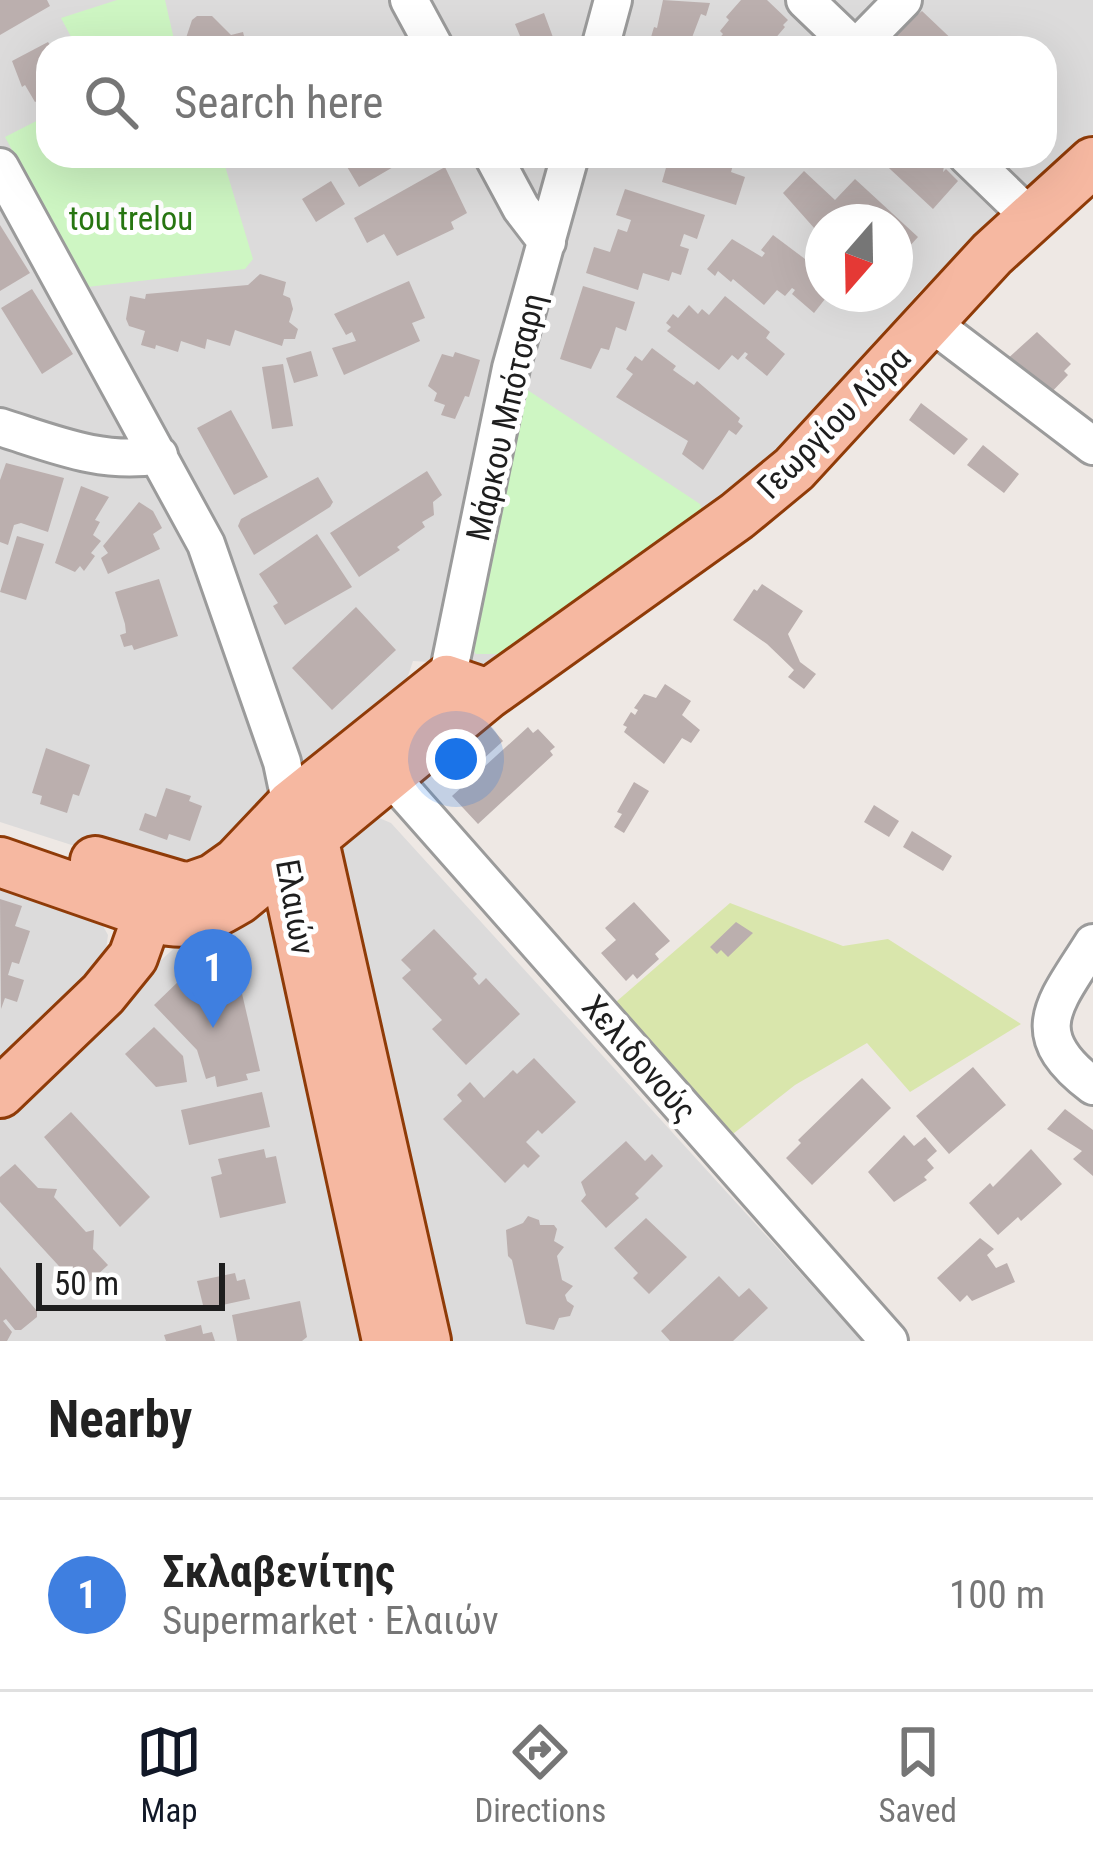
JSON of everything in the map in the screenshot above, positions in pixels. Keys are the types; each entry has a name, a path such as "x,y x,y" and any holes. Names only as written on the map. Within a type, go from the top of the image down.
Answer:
{"main road":[{"name":"Γεωργίου Λύρα","path":"296,834 474,699 764,496 825,438 1030,217 1093,162"},
{"name":"Γεωργίου Λύρα","path":"154,898 213,879 440,749 474,699"},
{"path":"0,832 154,898"},
{"name":"Ελαιών","path":"296,834 387,1341"},
{"name":"Ελαιών","path":"296,834 426,1341"},
{"path":"0,862 154,898"},
{"path":"0,1093 103,994 133,957 154,898"}],"street":[{"path":"409,0 428,36"},
{"path":"603,36 613,0"},
{"path":"806,0 844,36"},
{"path":"868,36 903,0"},
{"path":"0,167 206,544 282,763 296,834"},
{"path":"499,168 547,242"},
{"name":"Μάρκου Μπότσαρη","path":"474,699 511,368 567,168"},
{"path":"979,168 1030,217"},
{"path":"930,322 1093,446"},
{"path":"70,449 139,416"},
{"path":"0,427 115,459 159,455"},
{"name":"Χελιδονούς","path":"390,776 889,1341"},
{"path":"1093,944 1052,1009 1049,1030 1062,1058 1093,1086"}],"shaded area":[{"path":"0,0 1093,0 1093,134 1057,159 1057,36 36,36 36,168 1048,168 913,299 913,204 805,204 805,312 902,312 780,457 497,666 413,661 405,685 210,862 162,874 0,822"},
{"path":"365,812 391,823 862,1341 439,1341 330,861 344,822"},
{"path":"0,870 93,908 108,935 103,971 0,1073"},
{"path":"243,914 265,914 282,930 371,1341 0,1341 0,1108 182,941"}],"green space":[{"path":"117,0 165,0 173,36 71,36 61,18"},
{"name":"tou trelou","path":"36,121 36,168 226,168 253,259 245,269 87,287 5,137"},
{"path":"526,389 700,504 703,514 507,654 476,654 459,631 520,394"},
{"path":"730,903 843,946 888,939 1021,1024 910,1092 867,1043 795,1085 729,1137 609,1008"}],"building":[{"path":"0,0 47,0 50,6 0,35"},
{"path":"663,0 710,3 693,36 651,36"},
{"path":"741,0 767,0 788,20 777,36 721,36 729,20 726,17"},
{"path":"922,11 948,36 896,36"},
{"path":"544,13 553,36 520,36 515,24"},
{"path":"212,16 231,35 243,32 244,36 187,36 192,20"},
{"path":"36,48 36,101 22,87 12,61"},
{"path":"348,168 391,168 359,187"},
{"path":"443,168 467,213 451,222 454,229 397,256 384,234 367,243 354,218"},
{"path":"666,168 732,168 731,172 745,177 736,205 662,182"},
{"path":"889,168 946,169 958,181 933,209"},
{"path":"804,171 835,200 855,179 882,204 805,204 805,218 783,193"},
{"path":"331,181 345,204 316,222 302,199"},
{"path":"625,189 705,215 697,239 684,234 680,246 689,249 681,275 672,272 669,281 643,273 638,290 586,273 594,247 610,252 618,229 627,232 631,220 616,215"},
{"path":"0,225 30,273 0,291"},
{"path":"773,235 805,259 805,305 792,294 792,288 785,296 777,290 764,305 733,279 718,271 715,276 707,269 732,239 762,257 761,250"},
{"path":"260,274 286,282 283,295 290,298 293,309 289,322 298,329 295,339 284,339 282,346 235,330 230,346 207,339 205,349 181,341 178,352 156,345 155,349 141,345 145,331 129,326 126,319 130,296 145,299 146,294 248,285"},
{"path":"409,281 425,318 412,323 420,341 344,375 332,348 356,341 352,332 346,335 334,314"},
{"path":"583,286 635,302 626,331 616,327 609,350 601,348 591,369 560,359"},
{"path":"32,289 73,354 42,374 1,308"},
{"path":"725,296 770,332 766,338 785,354 767,376 745,358 745,352 738,360 732,355 719,370 667,331 671,327 666,323 673,314 678,318 689,305 698,314 702,309 709,315"},
{"path":"1037,332 1071,364 1064,371 1068,375 1045,399 1005,361"},
{"path":"652,348 676,366 673,370 694,385 697,381 740,418 743,426 736,435 729,430 703,470 682,454 688,441 616,397 633,374 626,369 635,356 642,361"},
{"path":"311,351 318,376 294,383 286,358"},
{"path":"455,352 480,360 469,397 465,396 455,419 441,415 445,405 434,401 437,393 428,386 442,354 453,357"},
{"path":"283,364 293,426 272,429 262,367"},
{"path":"921,403 968,439 954,455 909,420"},
{"path":"231,410 268,477 234,495 197,428"},
{"path":"983,445 1019,474 1004,493 967,465"},
{"path":"6,463 64,478 48,532 14,525 8,545 0,542 0,480"},
{"path":"427,471 442,495 433,502 434,515 397,547 400,550 359,577 330,533"},
{"path":"318,477 333,502 330,507 254,555 238,526 241,519"},
{"path":"81,486 109,497 95,520 100,522 93,535 101,541 91,553 95,556 84,571 80,566 75,572 55,563"},
{"path":"139,502 153,511 162,528 153,534 160,549 108,574 101,558 108,553 103,546"},
{"path":"317,534 352,587 285,625 273,606 278,603 259,574"},
{"path":"17,536 44,544 26,600 0,592"},
{"path":"159,579 178,636 134,650 132,645 124,647 120,635 126,633 125,624 115,592"},
{"path":"762,584 803,611 788,634 800,662 816,674 804,689 788,677 794,670 733,620"},
{"path":"356,607 396,650 332,710 292,668"},
{"path":"665,684 691,701 682,715 700,730 691,743 682,738 664,764 624,732 627,727 623,725 631,712 635,715 638,710 634,708 644,694 656,698"},
{"path":"483,718 503,741 469,772 448,749"},
{"path":"528,727 533,733 538,729 555,747 550,751 553,755 478,824 452,796"},
{"path":"46,748 90,765 67,813 40,804 42,796 32,793"},
{"path":"634,782 649,791 624,833 614,827"},
{"path":"166,788 191,796 189,801 202,806 190,841 169,834 167,840 139,830 145,813 156,817"},
{"path":"874,805 899,821 889,837 864,822"},
{"path":"912,831 952,856 943,871 903,847"},
{"path":"0,899 22,906 15,926 30,931 19,964 12,962 8,975 24,980 17,1002 5,998 1,1009"},
{"path":"634,902 670,941 637,979 633,974 626,981 601,953 616,940 605,928"},
{"path":"736,922 753,933 728,957 721,950 717,954 710,947"},
{"path":"434,929 477,974 473,978 479,985 486,978 520,1014 466,1065 432,1029 442,1020 402,978 411,970 401,960"},
{"path":"209,952 218,963 237,972 260,1071 246,1074 248,1080 217,1087 215,1076 206,1079 197,1050 154,1005"},
{"path":"154,1027 183,1056 187,1082 156,1087 125,1054"},
{"path":"534,1058 576,1102 542,1134 538,1130 526,1142 540,1156 505,1183 443,1119 462,1101 457,1095 470,1082 484,1098 513,1070 517,1074"},
{"path":"973,1067 1006,1105 949,1154 916,1116"},
{"path":"862,1078 891,1108 812,1185 786,1158 801,1143 798,1140"},
{"path":"262,1092 270,1127 189,1145 181,1110"},
{"path":"1065,1109 1093,1130 1093,1176 1073,1159 1082,1151 1047,1129"},
{"path":"71,1112 150,1197 120,1227 44,1137"},
{"path":"904,1135 914,1146 925,1137 937,1151 927,1160 934,1168 924,1177 927,1180 894,1202 868,1172"},
{"path":"626,1141 645,1161 652,1154 663,1166 635,1194 639,1198 606,1228 581,1201 586,1195 581,1182"},
{"path":"264,1149 266,1158 276,1156 286,1203 220,1218 211,1177 222,1174 218,1159"},
{"path":"1031,1149 1062,1184 998,1235 969,1203 990,1183 993,1187"},
{"path":"15,1164 38,1188 57,1189 54,1197 86,1232 94,1230 93,1249 108,1265 81,1290 0,1202 0,1177"},
{"path":"528,1216 557,1229 554,1241 564,1247 557,1256 562,1280 573,1286 565,1295 574,1306 570,1316 559,1318 554,1330 526,1324 508,1256 506,1230"},
{"path":"646,1218 687,1257 649,1294 633,1278 638,1273 614,1248"},
{"path":"980,1238 994,1249 987,1255 996,1268 1007,1263 1015,1282 972,1301 967,1295 960,1302 937,1278"},
{"path":"0,1267 37,1311 37,1317 21,1330 3,1321 12,1332 7,1341 0,1341"},
{"path":"235,1273 237,1281 245,1279 250,1299 204,1309 197,1281"},
{"path":"719,1276 739,1297 749,1288 768,1308 733,1341 670,1341 661,1331"},
{"path":"300,1301 307,1337 302,1341 237,1341 232,1315"},
{"path":"201,1325 203,1334 212,1332 215,1341 166,1341 164,1335"}],"place":[{"name":"Σκλαβενίτης","path":"213,1028"}]}
